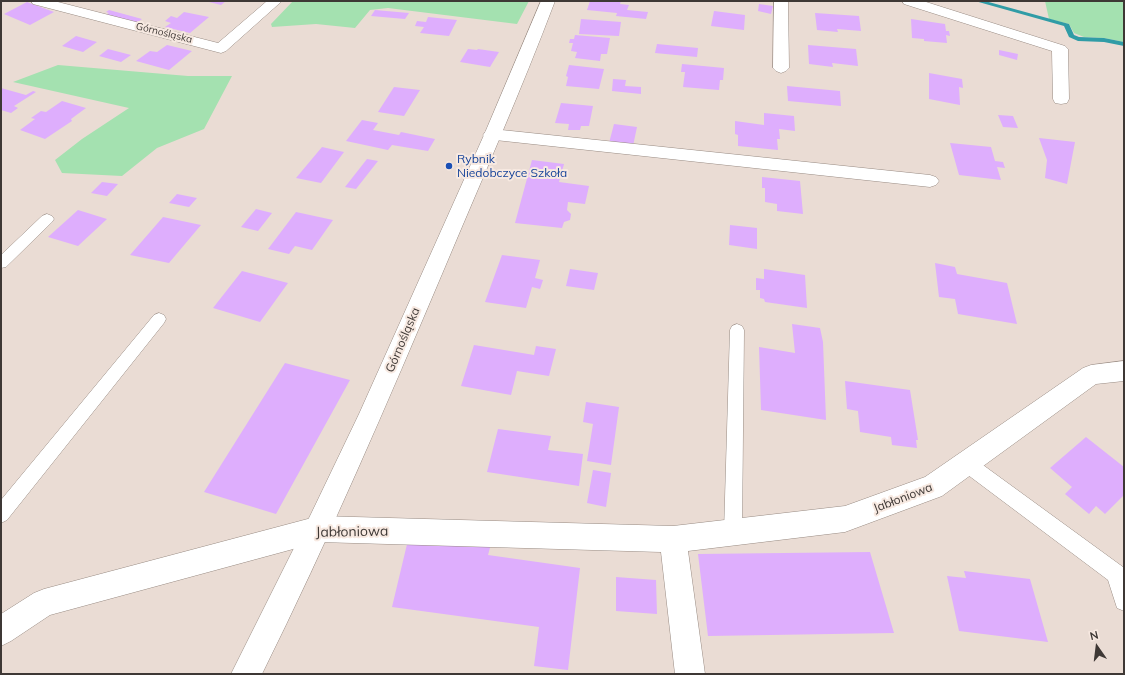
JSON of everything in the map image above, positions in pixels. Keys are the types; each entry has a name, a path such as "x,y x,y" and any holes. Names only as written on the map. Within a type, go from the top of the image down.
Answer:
{"street":[{"name":"Górnośląska","path":"38,1 221,48 275,1"},
{"name":"Górnośląska","path":"246,674 319,529 377,402 548,1"},
{"path":"781,1 781,68"},
{"path":"909,1 1060,49 1061,99"},
{"path":"492,135 930,181"},
{"name":"Jabłoniowa","path":"1,631 44,603 319,529 673,539 844,519 933,488 1091,375 1124,371"},
{"path":"673,539 690,674"}],"lane":[{"path":"1,263 47,219"},
{"path":"1,514 159,319"},
{"path":"733,532 738,330"},
{"path":"966,463 1116,574 1124,601"}],"green space":[{"path":"293,1 529,1 517,24 388,8 370,10 355,28 316,24 272,27 271,24"},
{"path":"1045,1 1124,1 1124,42 1104,38 1084,37 1074,33 1069,24 1049,19"},
{"path":"58,65 188,76 232,76 204,129 157,148 122,176 62,173 55,160 82,139 129,108 13,82"}],"building":[{"path":"205,1 226,1 221,5"},
{"path":"590,1 621,1 620,4 629,5 627,10 648,12 646,19 616,16 617,13 587,10"},
{"path":"27,2 54,12 30,25 4,14"},
{"path":"759,4 773,6 771,14 758,11"},
{"path":"109,10 142,19 132,26 102,17 109,13 106,12"},
{"path":"375,10 409,13 405,19 371,16"},
{"path":"714,11 745,15 744,30 711,26"},
{"path":"184,12 209,17 190,33 165,27 171,23 165,21 171,16 177,18"},
{"path":"815,13 859,16 861,31 837,29 838,32 817,30"},
{"path":"428,17 457,20 449,36 420,33 424,27 415,26 417,21 426,22"},
{"path":"581,19 621,22 619,36 579,34"},
{"path":"911,19 945,24 946,31 949,31 950,36 946,35 947,43 924,41 924,39 912,38"},
{"path":"575,35 610,38 607,54 601,54 600,61 575,58 577,52 571,51 573,43 569,43 570,39 574,39"},
{"path":"76,36 97,42 83,52 62,46"},
{"path":"657,44 698,48 697,57 655,53"},
{"path":"167,45 192,51 169,70 136,61 150,51 157,52"},
{"path":"808,45 856,49 858,66 832,63 833,67 809,64"},
{"path":"108,49 131,55 121,62 99,56"},
{"path":"468,49 499,52 490,67 460,62"},
{"path":"999,50 1018,54 1017,60 999,55"},
{"path":"682,64 724,68 723,80 720,80 719,90 683,87 685,72 681,72"},
{"path":"569,65 604,69 599,89 566,86 568,77 566,76"},
{"path":"929,73 962,79 963,88 959,87 960,105 929,99"},
{"path":"613,79 626,80 625,86 641,87 641,94 612,91"},
{"path":"787,86 840,91 841,106 788,101"},
{"path":"394,87 420,90 404,116 378,112"},
{"path":"1,88 26,95 33,91 36,92 14,106 18,108 11,113 1,110"},
{"path":"62,101 86,108 71,119 72,121 45,139 20,130 35,119 31,118 41,111 46,112"},
{"path":"561,103 593,106 589,126 581,126 580,130 568,130 569,124 555,123"},
{"path":"764,113 794,116 795,131 779,129 780,139 777,139 778,150 738,146 738,135 735,134 735,121 764,125"},
{"path":"998,115 1013,116 1018,128 1003,127"},
{"path":"362,120 378,123 373,130 399,135 401,132 435,139 428,151 392,145 388,150 346,141"},
{"path":"614,124 637,127 633,146 609,143"},
{"path":"1039,138 1075,142 1067,184 1045,178 1047,160"},
{"path":"950,143 991,147 995,161 1003,162 1005,168 997,167 1001,180 959,175"},
{"path":"322,147 344,152 321,183 296,178"},
{"path":"367,159 378,161 356,189 345,187"},
{"path":"532,160 564,164 559,182 589,186 585,204 568,202 567,210 571,214 570,220 564,222 562,228 515,223"},
{"path":"762,177 800,181 803,214 777,211 777,204 765,202 765,188 762,188"},
{"path":"102,182 118,184 107,196 91,193"},
{"path":"177,194 197,198 189,207 169,203"},
{"path":"256,209 272,213 258,231 241,227"},
{"path":"78,210 107,219 78,246 48,237"},
{"path":"296,212 333,220 312,250 295,246 289,254 268,249"},
{"path":"163,217 201,225 169,263 130,255"},
{"path":"730,225 757,228 757,249 729,245"},
{"path":"502,255 540,260 535,278 543,280 540,289 532,287 526,308 485,302"},
{"path":"935,263 955,267 957,274 1007,283 1017,324 958,314 955,299 939,297"},
{"path":"570,269 598,273 594,290 566,286"},
{"path":"764,269 805,275 807,308 765,302 764,299 760,298 760,290 756,290 756,278 764,279"},
{"path":"242,271 288,283 260,322 213,308"},
{"path":"792,324 820,328 823,342 826,420 761,410 759,347 795,353"},
{"path":"474,345 534,355 536,346 556,349 549,376 517,371 511,395 461,386"},
{"path":"285,363 350,380 276,514 204,492"},
{"path":"845,381 910,390 918,440 916,440 917,448 892,445 891,437 860,432 858,411 847,409"},
{"path":"586,402 619,407 611,465 587,461 593,424 583,422"},
{"path":"498,429 551,436 548,450 583,454 579,486 487,472"},
{"path":"1086,437 1124,467 1124,495 1105,514 1096,506 1089,514 1065,494 1072,487 1050,468"},
{"path":"593,470 611,473 606,507 587,503"},
{"path":"408,540 491,544 488,555 580,568 568,670 534,666 539,627 392,607"},
{"path":"870,552 894,633 708,636 698,554"},
{"path":"964,571 1030,579 1048,642 959,631 947,576 966,578"},
{"path":"616,577 656,580 657,614 616,611"}],"waterway":[{"path":"978,1 1067,25 1071,36 1078,39 1104,40 1124,44"}],"place":[{"name":"Rybnik Niedobczyce Szkoła","path":"449,166"}]}
